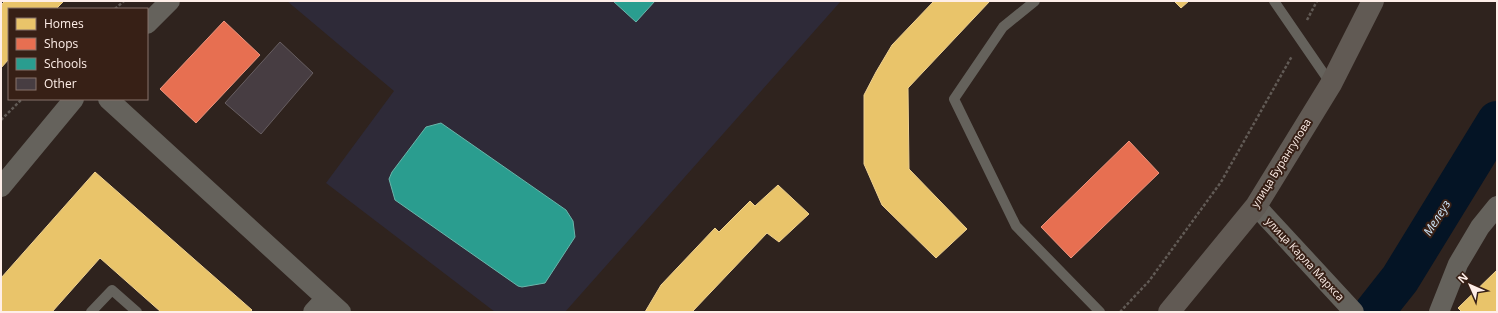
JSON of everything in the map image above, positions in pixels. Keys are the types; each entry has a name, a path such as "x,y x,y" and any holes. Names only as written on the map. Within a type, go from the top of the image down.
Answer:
{"main road":[{"name":"улица Бурангулова","path":"1169,312 1256,206 1330,84 1373,1"}],"street":[{"path":"148,23 170,1"},
{"path":"1,187 73,100"},
{"path":"109,100 320,305 341,312"},
{"name":"улица Карла Маркса","path":"1256,206 1354,312"},
{"path":"1439,312 1458,264 1480,227 1497,206"}],"lane":[{"path":"1035,1 1003,27 954,99 1016,226 1100,312"},
{"path":"1274,1 1330,84"},
{"path":"91,312 112,290 137,312"}],"path":[{"path":"116,8 124,1"},
{"path":"1120,312 1149,281 1221,182 1301,40 1307,19 1317,1"},
{"path":"1,120 21,100"}],"shaded area":[{"path":"287,1 841,1 565,312 495,312 326,183 394,91"}],"building: Homes":[{"path":"5,1 64,1 57,8 8,8 8,60 1,68 1,5"},
{"path":"934,1 990,1 908,88 909,169 967,229 936,258 882,205 864,164 864,95 892,45"},
{"path":"1174,1 1189,1 1181,8"},
{"path":"95,172 252,310 250,312 161,312 100,258 52,312 1,312 1,278"},
{"path":"778,185 809,214 779,242 767,233 692,312 645,312 661,285 715,228 719,232 750,201 755,206"},
{"path":"1497,270 1497,312 1462,312 1458,308"}],"building: Shops":[{"path":"224,21 260,55 196,123 160,89"},
{"path":"1129,141 1159,173 1071,258 1041,227"}],"building: Schools":[{"path":"613,1 655,1 636,22"},
{"path":"441,123 566,210 573,221 575,237 545,283 522,287 518,286 395,200 389,179 392,172 426,127"}],"building: Other":[{"path":"280,42 313,73 261,134 225,103"}],"waterway":[{"name":"Мелеуз","path":"1374,312 1400,279 1497,121"}]}
